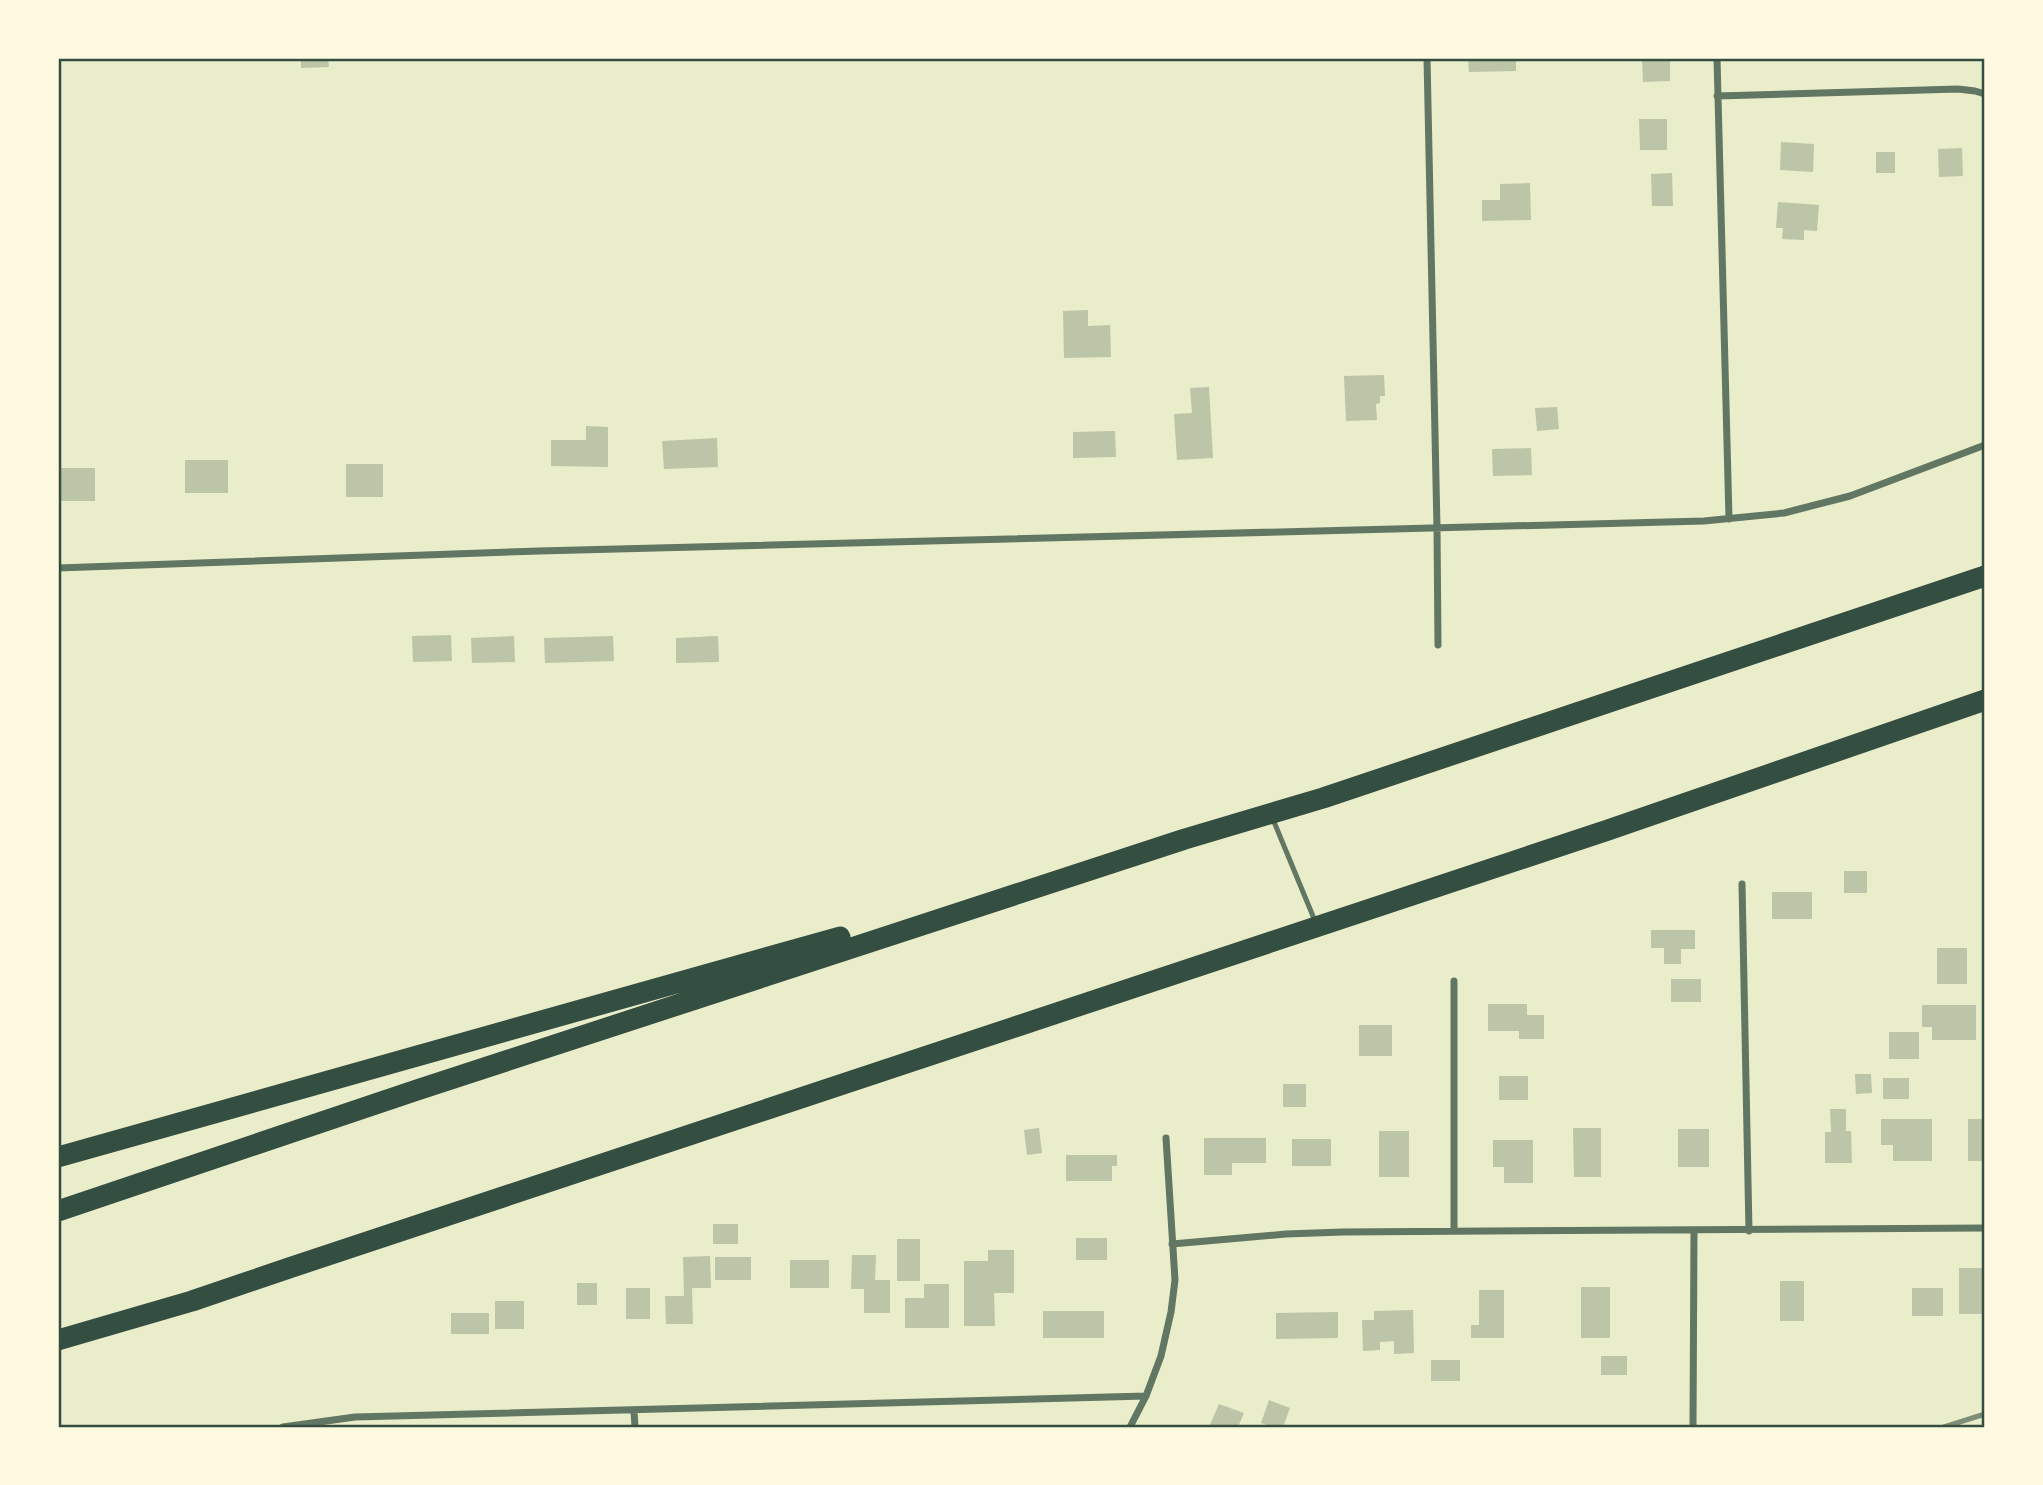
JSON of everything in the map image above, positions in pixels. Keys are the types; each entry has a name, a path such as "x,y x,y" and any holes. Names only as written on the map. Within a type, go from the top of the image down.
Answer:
{"highway":[{"path":"58,1157 1270,814 1985,576"},
{"path":"58,1341 192,1301 1620,826 1985,700"},
{"path":"58,1210 430,1085 1185,839"}],"street":[{"path":"1427,58 1438,645"},
{"path":"1717,58 1728,519"},
{"path":"1717,96 1958,89 1985,94"},
{"path":"58,568 539,551 1704,521 1784,513 1850,496 1985,445"},
{"path":"1742,884 1749,1231"},
{"path":"1454,981 1454,1231"},
{"path":"1130,1427 1146,1396 1161,1356 1175,1280 1166,1138"},
{"path":"1172,1244 1286,1234 1985,1228"},
{"path":"1693,1427 1694,1231"},
{"path":"283,1427 355,1418 1146,1396"},
{"path":"634,1411 635,1427"},
{"path":"355,1418 355,1427"}],"lane":[{"path":"1270,814 1317,926"}],"building":[{"path":"301,58 328,58 329,67 301,68"},
{"path":"1468,58 1516,58 1516,71 1469,72"},
{"path":"1642,58 1670,58 1670,81 1643,82"},
{"path":"1639,119 1667,119 1667,150 1640,150"},
{"path":"1781,142 1814,144 1813,172 1780,170"},
{"path":"1962,148 1963,176 1939,177 1938,149"},
{"path":"1876,152 1895,152 1895,173 1876,173"},
{"path":"1672,173 1673,206 1652,206 1651,174"},
{"path":"1530,183 1531,220 1482,221 1482,200 1500,200 1500,184"},
{"path":"1778,202 1819,205 1817,231 1804,230 1804,240 1782,239 1783,228 1776,228"},
{"path":"1088,310 1088,326 1110,325 1111,357 1064,358 1063,311"},
{"path":"1384,375 1385,396 1380,396 1380,403 1376,404 1377,420 1346,421 1344,376"},
{"path":"1209,387 1213,458 1177,460 1174,414 1192,413 1190,388"},
{"path":"1557,407 1559,429 1537,431 1535,408"},
{"path":"586,426 608,427 608,467 551,466 551,440 586,440"},
{"path":"1115,431 1116,457 1073,458 1073,432"},
{"path":"717,438 718,467 664,469 662,441"},
{"path":"1531,448 1532,475 1493,476 1492,449"},
{"path":"185,460 228,460 228,493 185,493"},
{"path":"346,464 383,464 383,497 346,497"},
{"path":"59,468 95,468 95,501 59,501"},
{"path":"451,635 452,661 413,662 412,636"},
{"path":"514,636 515,662 472,663 471,638"},
{"path":"613,636 614,661 545,663 544,638"},
{"path":"718,636 719,662 676,663 676,638"},
{"path":"1844,871 1867,871 1867,893 1844,893"},
{"path":"1772,892 1812,892 1812,919 1772,919"},
{"path":"1651,930 1695,930 1695,949 1681,949 1681,964 1664,964 1664,948 1651,948"},
{"path":"1937,948 1967,948 1967,984 1937,984"},
{"path":"1671,979 1701,979 1701,1002 1671,1002"},
{"path":"1488,1004 1527,1004 1527,1015 1544,1015 1544,1039 1519,1039 1519,1031 1488,1031"},
{"path":"1922,1005 1976,1005 1976,1040 1932,1040 1932,1027 1922,1027"},
{"path":"1359,1025 1392,1025 1392,1056 1359,1056"},
{"path":"1889,1032 1919,1032 1919,1059 1889,1059"},
{"path":"1855,1074 1871,1074 1872,1093 1856,1094"},
{"path":"1499,1076 1528,1076 1528,1100 1499,1100"},
{"path":"1883,1078 1909,1078 1909,1099 1883,1099"},
{"path":"1283,1084 1306,1084 1306,1107 1283,1107"},
{"path":"1830,1109 1846,1109 1846,1131 1851,1131 1852,1163 1825,1163 1825,1132 1831,1132"},
{"path":"1881,1119 1932,1119 1932,1161 1893,1161 1893,1145 1881,1145"},
{"path":"1968,1119 1985,1119 1985,1161 1968,1161"},
{"path":"1039,1128 1042,1153 1027,1155 1024,1130"},
{"path":"1573,1128 1601,1128 1601,1177 1574,1177"},
{"path":"1678,1129 1709,1129 1709,1167 1678,1167"},
{"path":"1379,1131 1409,1131 1409,1177 1379,1177"},
{"path":"1204,1138 1266,1138 1266,1163 1232,1163 1232,1175 1204,1175"},
{"path":"1292,1139 1331,1139 1331,1166 1292,1166"},
{"path":"1493,1140 1533,1140 1533,1183 1504,1183 1504,1167 1493,1167"},
{"path":"1066,1155 1117,1155 1117,1166 1112,1166 1112,1181 1066,1181"},
{"path":"713,1224 738,1224 738,1244 713,1244"},
{"path":"1076,1238 1107,1238 1107,1260 1076,1260"},
{"path":"897,1239 920,1239 920,1281 897,1281"},
{"path":"988,1250 1014,1250 1014,1293 994,1293 995,1326 964,1326 964,1261 988,1261"},
{"path":"852,1255 876,1255 875,1280 890,1280 890,1313 864,1313 864,1289 851,1289"},
{"path":"710,1256 711,1288 692,1288 693,1324 666,1324 665,1296 684,1296 683,1257"},
{"path":"715,1257 751,1257 751,1280 715,1280"},
{"path":"790,1260 829,1260 829,1288 790,1288"},
{"path":"1959,1268 1985,1268 1985,1314 1959,1314"},
{"path":"1780,1281 1804,1281 1804,1321 1780,1321"},
{"path":"577,1283 597,1283 597,1305 577,1305"},
{"path":"924,1284 949,1284 949,1328 905,1328 905,1298 924,1298"},
{"path":"1581,1287 1610,1287 1610,1338 1581,1338"},
{"path":"626,1288 650,1288 650,1319 626,1319"},
{"path":"1912,1288 1943,1288 1943,1316 1912,1316"},
{"path":"1479,1290 1504,1290 1504,1338 1471,1338 1471,1325 1479,1325"},
{"path":"495,1301 524,1301 524,1329 495,1329"},
{"path":"1413,1310 1414,1353 1394,1354 1394,1341 1380,1342 1380,1350 1363,1351 1362,1320 1374,1320 1374,1311"},
{"path":"1043,1311 1104,1311 1104,1338 1043,1338"},
{"path":"1338,1312 1338,1338 1276,1339 1276,1313"},
{"path":"451,1313 489,1313 489,1334 451,1334"},
{"path":"1601,1356 1627,1356 1627,1375 1601,1375"},
{"path":"1431,1360 1460,1360 1460,1381 1431,1381"},
{"path":"1269,1400 1290,1408 1283,1427 1261,1423"},
{"path":"1219,1404 1244,1413 1238,1427 1209,1427"}],"railway":[{"path":"1944,1427 1985,1414"}]}
